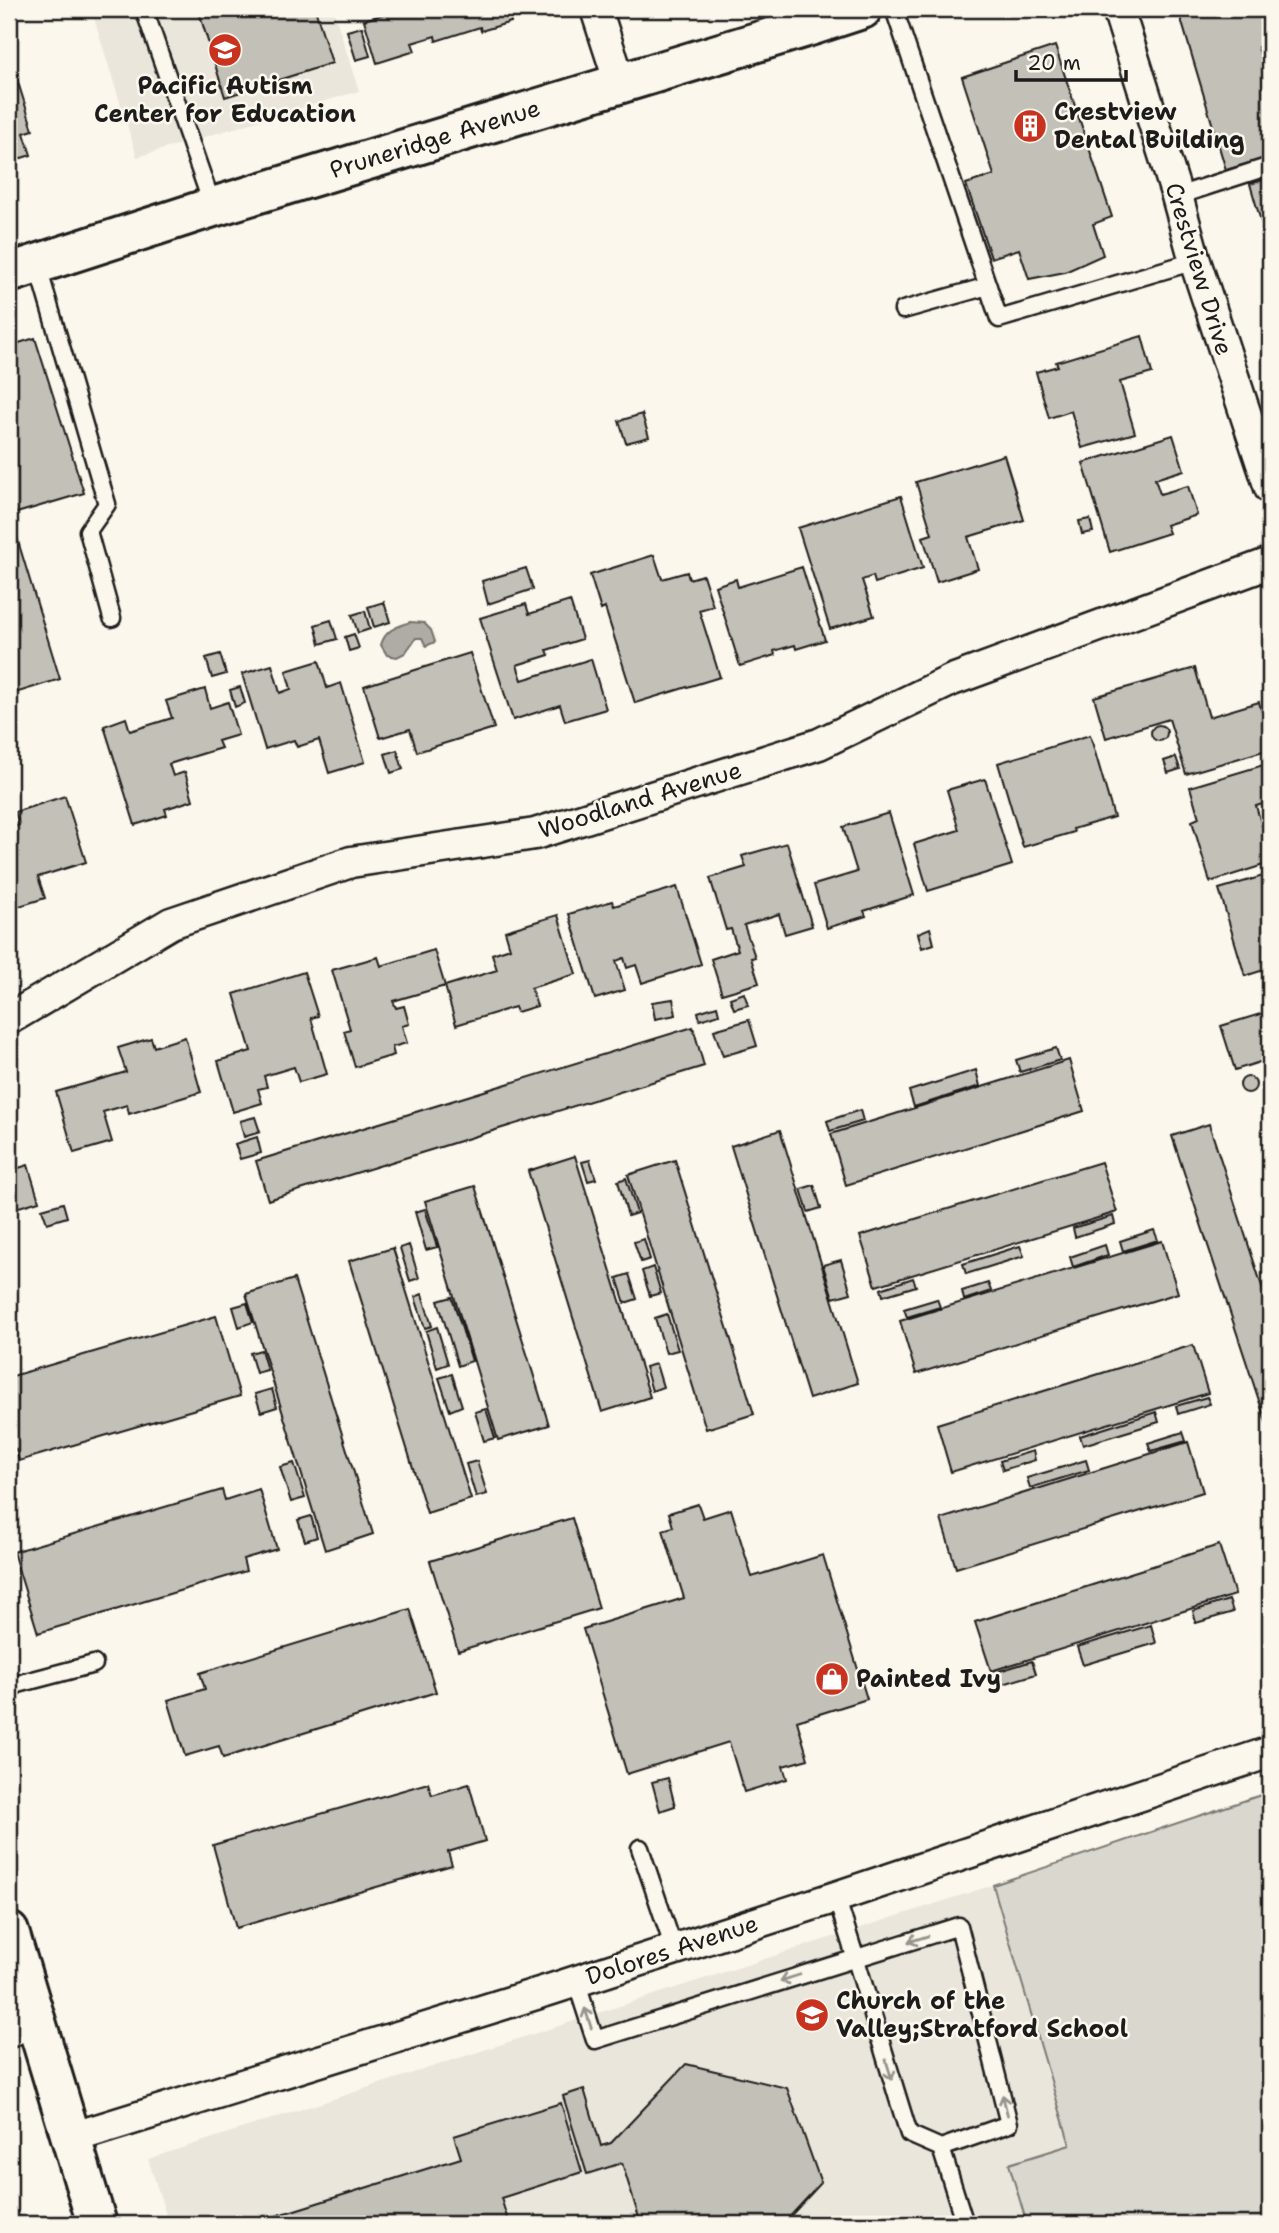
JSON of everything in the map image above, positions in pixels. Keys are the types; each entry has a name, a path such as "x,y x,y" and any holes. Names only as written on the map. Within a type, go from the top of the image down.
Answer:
{"main road":[{"name":"Pruneridge Avenue","path":"23,268 212,207 862,9"},
{"path":"9,1932 22,2026 71,2138 97,2224"}],"street":[{"path":"596,9 621,83"},
{"name":"Crestview Drive","path":"1118,9 1195,261 1270,488"},
{"name":"Woodland Avenue","path":"9,1019 171,923 351,862 535,834 819,744 952,680 1270,563"},
{"name":"Dolores Avenue","path":"71,2138 576,1981 1270,1752"}],"lane":[{"path":"144,9 212,207"},
{"path":"894,9 999,319 1195,261"},
{"path":"1177,196 1270,166"},
{"path":"23,268 107,504 88,531 112,618"},
{"path":"903,310 988,286"},
{"path":"9,1690 18,1684 94,1664"},
{"path":"640,1848 674,1949"},
{"path":"576,1981 595,2040 855,1958 959,1926 1010,2124 941,2148 909,2134 855,1958 836,1897"},
{"path":"941,2148 965,2224"}],"shaded area":[{"name":"Pacific Autism Center for Education","path":"91,9 333,9 359,91 137,157"},
{"path":"410,622 424,623 431,630 435,642 426,646 422,638 416,638 405,653 397,657 387,655 381,645 385,636"},
{"path":"1270,1792 1270,2224 1027,2224 1009,2164 1070,2145 993,1885"},
{"name":"Church of the Valley;Stratford School","path":"993,1885 1070,2145 1010,2164 1027,2224 169,2224 148,2159"}],"building":[{"path":"198,9 315,9 332,63 225,97"},
{"path":"394,9 507,9 511,22 481,31 480,27 436,41 435,36 412,43 415,51 377,63 364,20 395,11"},
{"path":"1178,9 1270,9 1270,43 1258,47 1270,90 1270,157 1226,170"},
{"path":"362,27 370,56 356,60 347,31"},
{"name":"Crestview Dental Building","path":"1055,46 1112,217 1093,224 1103,255 1065,272 1029,279 1019,249 991,258 966,184 994,175 962,77"},
{"path":"9,60 33,130 24,133 31,155 9,162"},
{"path":"1270,178 1270,222 1262,225 1250,184"},
{"path":"1142,336 1152,373 1120,382 1135,433 1082,448 1071,411 1049,418 1036,372 1058,366 1056,362"},
{"path":"35,338 84,493 10,515 60,679 9,695 9,346"},
{"path":"642,414 649,437 626,443 619,421"},
{"path":"1173,435 1184,470 1155,479 1160,494 1188,486 1197,515 1166,525 1169,533 1110,552 1083,463"},
{"path":"1004,455 1024,520 968,537 978,569 937,582 923,537 932,534 916,482"},
{"path":"901,496 923,568 875,583 873,576 862,580 874,616 830,629 798,528"},
{"path":"1090,519 1093,532 1082,534 1079,521"},
{"path":"654,555 662,579 687,572 689,579 703,575 713,606 699,610 720,677 635,703 605,608 601,610 590,575"},
{"path":"802,567 825,640 796,649 795,645 774,651 775,655 740,666 715,586 736,579 738,587"},
{"path":"526,568 533,589 488,604 482,581"},
{"path":"570,601 582,639 547,650 549,655 517,665 522,680 591,659 606,709 565,721 560,705 513,720 480,618 526,604 529,614"},
{"path":"384,602 390,622 374,627 368,607"},
{"path":"365,611 370,629 358,633 352,615"},
{"path":"331,620 337,639 320,644 315,625"},
{"path":"354,634 359,648 349,651 345,637"},
{"path":"470,653 494,728 417,752 410,729 380,738 364,686"},
{"path":"220,654 226,674 212,678 206,658"},
{"path":"319,661 327,688 341,683 365,762 329,773 319,740 297,747 294,740 265,749 242,674 272,665 280,693 291,689 286,671"},
{"path":"1195,668 1209,717 1259,702 1270,749 1186,774 1169,719 1106,738 1094,697"},
{"path":"240,687 245,703 235,707 230,690"},
{"path":"205,689 210,708 228,702 238,735 218,741 221,748 169,764 173,776 185,772 193,800 165,809 167,815 135,825 104,726 126,718 130,731 172,718 166,701"},
{"path":"1159,725 1167,733 1159,741 1151,733"},
{"path":"1090,735 1114,817 1023,847 998,763"},
{"path":"397,750 403,769 391,773 385,754"},
{"path":"1176,757 1180,769 1168,773 1164,761"},
{"path":"1270,763 1270,802 1256,806 1270,853 1270,863 1210,882 1192,821 1199,818 1190,787"},
{"path":"985,779 1012,865 928,891 914,844 959,830 947,790"},
{"path":"65,796 86,862 38,877 45,898 10,909 9,829 19,825 15,812"},
{"path":"889,813 914,895 864,911 866,916 827,928 814,885 857,872 843,827"},
{"path":"787,843 812,926 785,934 779,914 744,925 755,957 751,958 759,983 722,994 711,959 738,950 731,929 726,930 710,878 746,867 742,856"},
{"path":"1270,874 1270,968 1245,976 1219,889"},
{"path":"677,887 701,964 642,983 636,965 627,968 624,958 616,961 625,990 595,999 569,914 612,901 614,906"},
{"path":"558,915 576,974 531,988 537,1006 517,1012 515,1007 456,1025 445,986 497,970 492,954 510,948 505,931"},
{"path":"930,928 934,944 922,948 918,933"},
{"path":"434,950 445,986 393,1001 396,1008 404,1006 409,1024 402,1026 407,1043 392,1047 394,1055 355,1067 344,1031 350,1029 332,970 378,957 381,966"},
{"path":"304,972 318,1016 311,1018 327,1074 299,1082 294,1067 264,1076 267,1087 258,1089 262,1103 233,1112 218,1061 251,1051 234,994"},
{"path":"744,993 748,1005 734,1009 730,998"},
{"path":"673,999 676,1015 655,1019 652,1002"},
{"path":"717,1006 719,1014 700,1020 698,1012"},
{"path":"1270,1011 1270,1073 1266,1060 1235,1070 1221,1026"},
{"path":"749,1020 757,1046 723,1056 714,1030"},
{"path":"693,1027 704,1066 268,1200 256,1161"},
{"path":"185,1037 201,1092 129,1114 127,1105 103,1112 112,1142 74,1153 56,1092 126,1072 118,1048 151,1038 154,1047"},
{"path":"1056,1048 1060,1060 1020,1072 1016,1060"},
{"path":"1069,1060 1084,1111 846,1185 831,1134"},
{"path":"976,1070 980,1086 914,1107 909,1091"},
{"path":"1248,1077 1256,1085 1248,1093 1240,1085"},
{"path":"860,1110 863,1121 830,1131 827,1121"},
{"path":"255,1117 260,1132 244,1137 240,1121"},
{"path":"1209,1124 1270,1311 1270,1434 1172,1136"},
{"path":"780,1130 858,1383 809,1399 731,1146"},
{"path":"257,1137 261,1153 240,1159 235,1144"},
{"path":"575,1156 650,1397 602,1412 528,1171"},
{"path":"590,1160 596,1179 588,1181 582,1162"},
{"path":"675,1160 754,1414 706,1429 628,1175"},
{"path":"1101,1162 1117,1212 876,1286 860,1236"},
{"path":"28,1165 39,1201 9,1210 9,1171"},
{"path":"626,1178 637,1213 628,1216 618,1181"},
{"path":"814,1185 821,1208 808,1212 801,1189"},
{"path":"475,1186 549,1425 498,1440 425,1201"},
{"path":"63,1203 67,1217 47,1223 42,1209"},
{"path":"425,1209 437,1247 426,1250 415,1212"},
{"path":"1113,1216 1115,1224 1075,1237 1073,1228"},
{"path":"1154,1230 1158,1240 1123,1251 1120,1241"},
{"path":"644,1239 650,1259 641,1262 634,1242"},
{"path":"1162,1241 1178,1293 916,1374 900,1321"},
{"path":"409,1245 419,1278 410,1281 400,1248"},
{"path":"1105,1245 1108,1255 1073,1267 1070,1257"},
{"path":"1020,1246 1024,1256 966,1274 963,1264"},
{"path":"393,1248 471,1499 427,1513 349,1261"},
{"path":"841,1260 851,1293 833,1298 823,1265"},
{"path":"653,1267 661,1293 650,1296 642,1271"},
{"path":"629,1274 637,1299 625,1303 617,1278"},
{"path":"913,1278 916,1286 883,1296 881,1289"},
{"path":"294,1279 373,1534 325,1550 246,1294"},
{"path":"988,1283 991,1291 964,1300 962,1291"},
{"path":"422,1294 432,1326 425,1328 415,1297"},
{"path":"452,1297 472,1361 458,1366 438,1301"},
{"path":"937,1299 940,1307 907,1317 904,1309"},
{"path":"247,1303 253,1322 239,1327 233,1307"},
{"path":"667,1314 678,1350 666,1353 655,1318"},
{"path":"216,1316 240,1396 19,1461 16,1449 9,1452 9,1377"},
{"path":"437,1327 448,1364 437,1368 426,1331"},
{"path":"1193,1345 1208,1393 951,1472 937,1424"},
{"path":"261,1350 267,1370 256,1373 250,1353"},
{"path":"656,1364 663,1387 652,1391 645,1367"},
{"path":"452,1374 462,1406 450,1411 439,1378"},
{"path":"272,1389 277,1407 261,1412 255,1394"},
{"path":"1207,1397 1210,1404 1178,1414 1176,1406"},
{"path":"486,1409 495,1438 484,1441 475,1412"},
{"path":"1156,1412 1159,1422 1083,1445 1080,1436"},
{"path":"1183,1432 1186,1441 1151,1451 1148,1443"},
{"path":"1188,1442 1203,1492 956,1568 941,1519"},
{"path":"1033,1451 1035,1460 1003,1470 1000,1461"},
{"path":"1086,1460 1089,1470 1030,1488 1027,1478"},
{"path":"477,1461 487,1494 476,1497 466,1464"},
{"path":"294,1463 305,1498 291,1502 280,1467"},
{"path":"259,1489 277,1549 243,1559 246,1571 38,1633 13,1552 222,1490 225,1500"},
{"path":"698,1504 703,1518 731,1509 752,1577 823,1555 867,1699 797,1721 808,1759 783,1766 787,1779 744,1792 729,1742 627,1774 583,1629 684,1598 663,1530 673,1527 669,1513"},
{"path":"311,1516 317,1537 305,1541 298,1520"},
{"path":"572,1518 599,1608 458,1651 430,1561"},
{"path":"1219,1545 1235,1595 991,1671 975,1622"},
{"path":"1229,1600 1233,1612 1196,1623 1193,1611"},
{"path":"410,1609 436,1692 223,1758 219,1746 185,1756 168,1700 205,1689 200,1673"},
{"path":"1151,1625 1156,1643 1083,1665 1077,1647"},
{"path":"1032,1661 1036,1674 1000,1685 996,1672"},
{"path":"668,1778 675,1806 660,1811 652,1782"},
{"path":"428,1783 432,1795 469,1784 485,1841 448,1852 452,1865 236,1928 213,1845"},
{"path":"686,2064 787,2088 821,2183 783,2224 641,2224 622,2163 587,2174 563,2096 584,2089 601,2146 611,2143"},
{"path":"561,2103 582,2172 501,2198 509,2224 264,2224 263,2220 461,2158 454,2136"}],"place":[{"name":"Pacific Autism Center for Education","path":"225,50"},
{"name":"Crestview Dental Building","path":"1030,126"},
{"name":"Painted Ivy","path":"832,1679"},
{"name":"Church of the Valley;Stratford School","path":"812,2015"}]}
